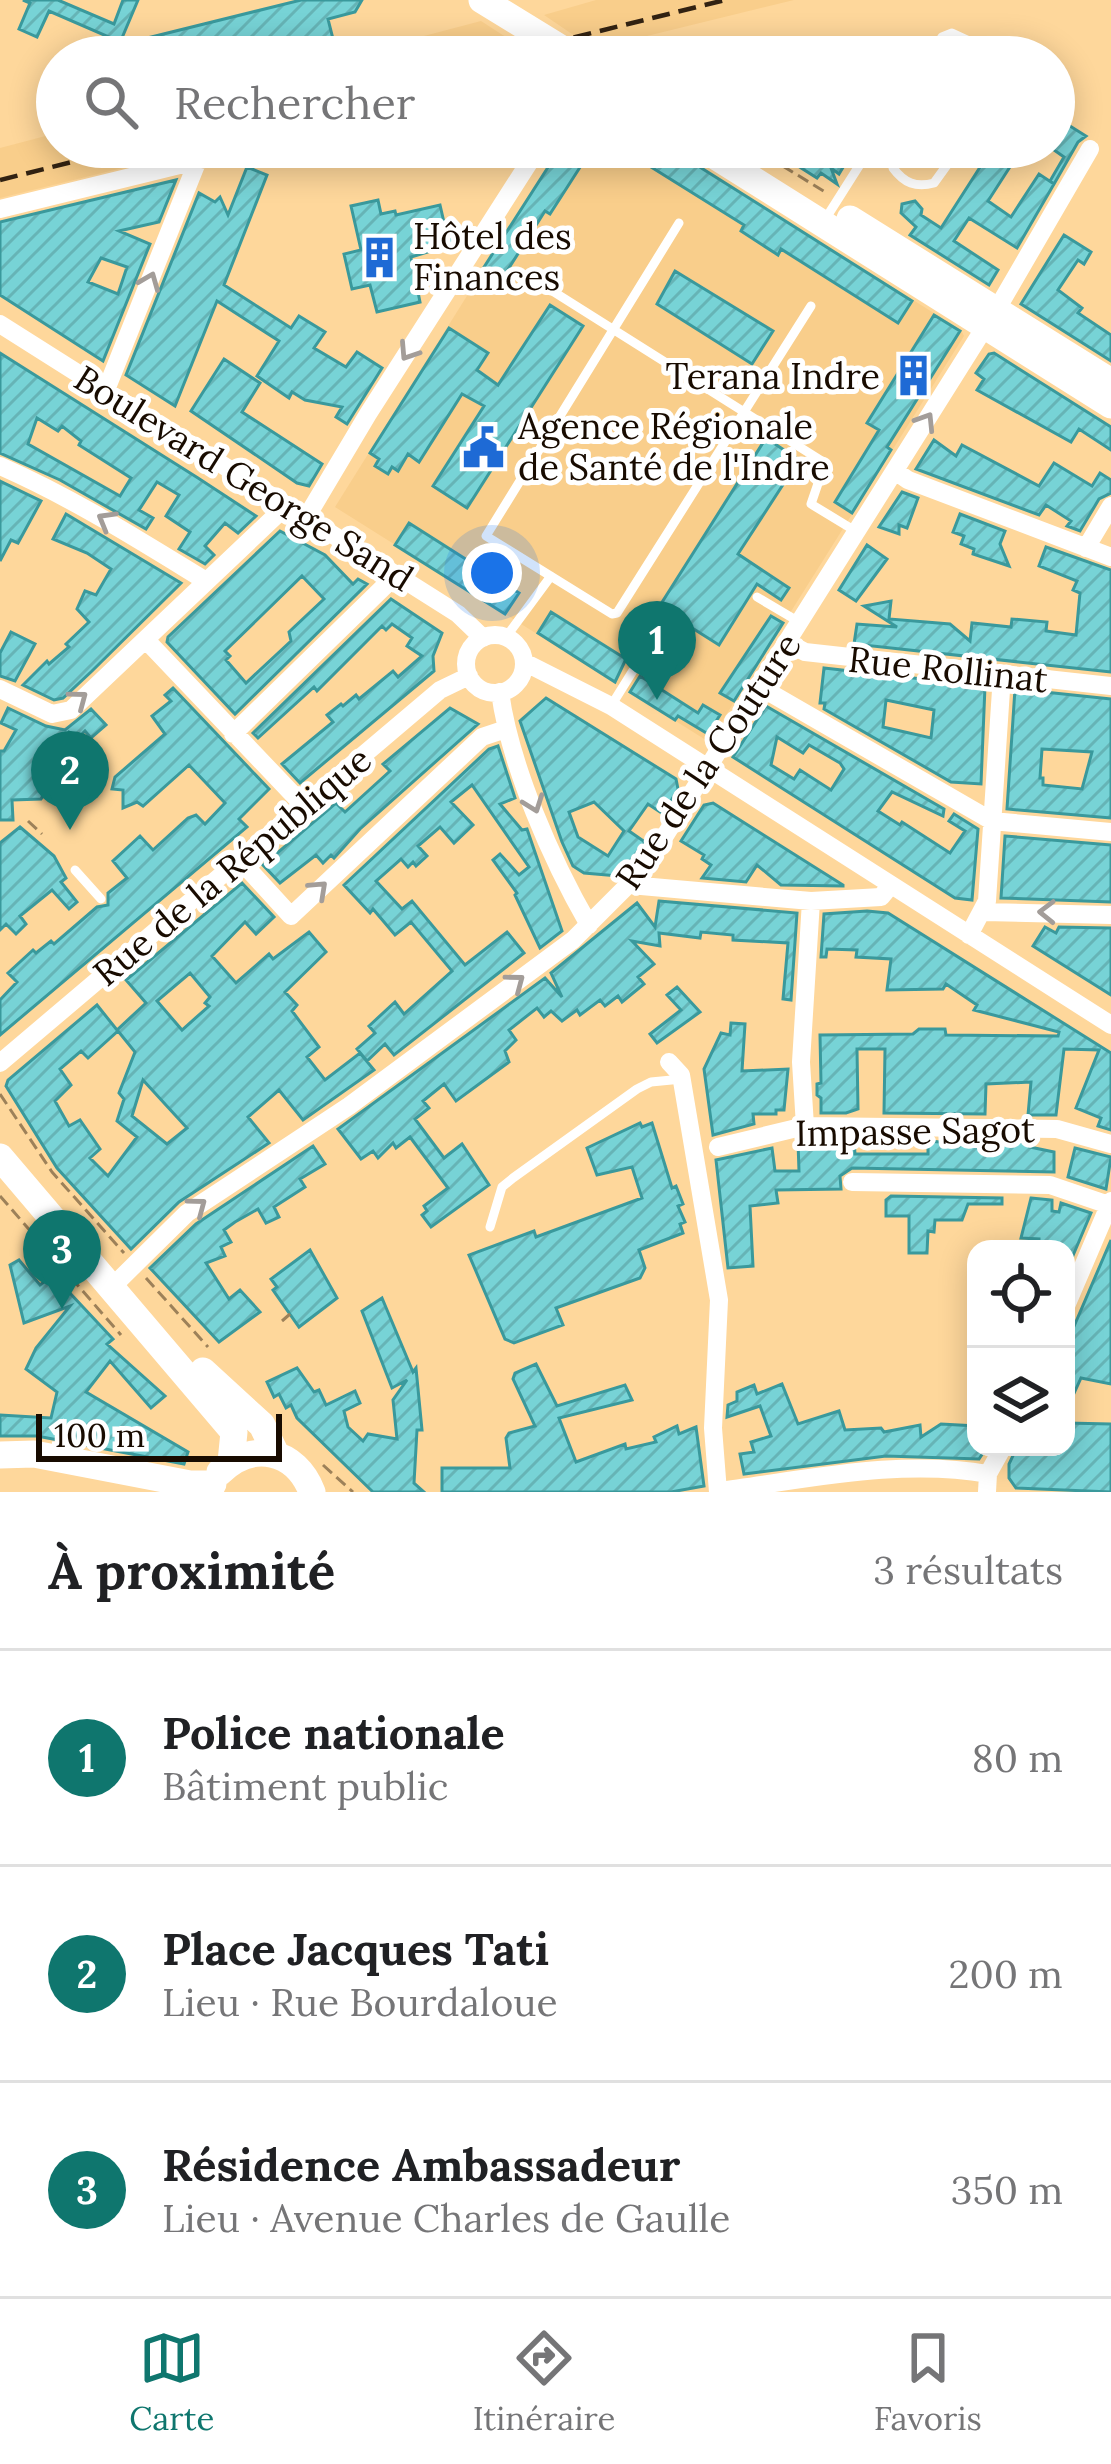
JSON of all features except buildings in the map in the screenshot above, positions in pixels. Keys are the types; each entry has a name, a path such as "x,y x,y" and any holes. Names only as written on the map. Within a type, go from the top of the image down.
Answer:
{"main road":[{"path":"493,4 543,36"},
{"path":"740,168 828,215 991,318 1111,405"},
{"path":"764,168 828,215"},
{"path":"991,318 1111,382"},
{"path":"0,1157 234,1432 218,1479"},
{"path":"112,1286 255,1417 276,1454 315,1484"},
{"path":"0,1455 34,1454 190,1484 218,1479 260,1452 276,1454"}],"street":[{"name":"Rue de la Couture","path":"112,1286 187,1213 350,1106 590,925 644,869 991,318 1090,149"},
{"path":"0,209 166,168"},
{"path":"106,389 195,168"},
{"path":"306,518 526,168"},
{"name":"Boulevard George Sand","path":"0,324 397,574 458,614 482,638"},
{"path":"0,466 81,506 206,581"},
{"path":"895,471 1111,557"},
{"path":"1086,548 1111,506"},
{"path":"2,695 52,715 71,710 285,507"},
{"path":"233,734 397,574"},
{"path":"506,637 519,647 524,662 520,678 500,692 482,689 469,676 466,658 482,638 506,637"},
{"path":"146,640 304,805"},
{"name":"Rue Rollinat","path":"788,644 805,652 1111,686"},
{"path":"524,662 611,706 1111,1025"},
{"path":"969,935 984,912 1002,675"},
{"name":"Rue de la République","path":"0,1063 133,936 238,858 440,690 469,676"},
{"path":"760,687 992,821 1111,832"},
{"path":"500,692 506,729 560,875 590,925"},
{"path":"238,858 291,916 482,737 506,729"},
{"path":"630,885 811,901 881,897 890,886"},
{"path":"806,1126 801,1058 811,901"},
{"path":"984,912 1111,915"},
{"path":"669,1062 682,1079 719,1300 713,1428 718,1492 839,1475 952,1468 987,1483"},
{"name":"Impasse Sagot","path":"718,1147 806,1126 1057,1129 1111,1144"},
{"path":"852,1182 1050,1185 1110,1203 1075,1285"}],"lane":[{"path":"828,215 858,168"},
{"path":"893,168 903,181 922,186 934,183 945,168"},
{"path":"679,223 486,536 617,613 811,306"},
{"path":"527,275 825,463 812,504 856,532"},
{"path":"506,637 551,576"},
{"path":"758,596 801,623"},
{"path":"611,706 639,661"},
{"path":"75,870 101,899"},
{"path":"490,1226 502,1187 513,1178 637,1089 650,1082 682,1079"}],"path":[{"path":"28,821 43,834"},
{"path":"0,1105 9,1107"},
{"path":"282,1321 290,1314"},
{"path":"315,1484 353,1492"}],"shaded area":[{"path":"596,0 794,0 647,36 575,36 544,15"},
{"path":"481,21 504,36 424,36"},
{"path":"36,139 36,168 122,168 0,198 0,148"},
{"path":"547,168 702,168 964,336 709,742 335,507"}],"railway":[{"path":"580,36 725,0"},
{"path":"0,180 48,168"}],"place":[{"name":"Hôtel des Finances","path":"379,257"},
{"name":"Terana Indre","path":"914,376"},
{"name":"Agence Régionale de Santé de l'Indre","path":"484,447"},
{"name":"Police nationale","path":"657,700"},
{"name":"Place Jacques Tati","path":"70,830"},
{"name":"Résidence Ambassadeur","path":"62,1309"}]}
